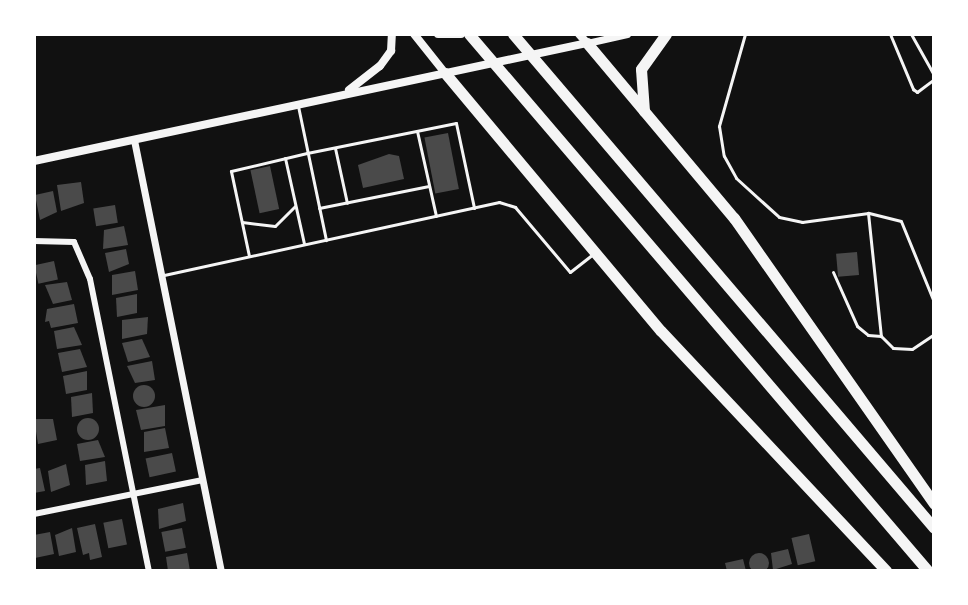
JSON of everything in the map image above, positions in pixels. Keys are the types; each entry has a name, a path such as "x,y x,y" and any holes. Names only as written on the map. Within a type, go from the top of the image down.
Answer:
{"highway":[{"path":"469,34 928,571"},
{"path":"513,34 934,528"},
{"path":"644,112 641,69 666,34"},
{"path":"583,39 734,218 934,504"},
{"path":"445,73 661,331 886,571"}],"main road":[{"path":"348,91 380,66 391,51 392,34"},
{"path":"414,34 445,73"},
{"path":"438,34 457,35"},
{"path":"34,161 348,91 561,49 583,39"}],"street":[{"path":"583,39 627,34"},
{"path":"134,140 221,571"},
{"path":"34,241 74,242 90,279 149,571"},
{"path":"34,514 203,480"}],"lane":[{"path":"745,34 719,126 724,156 736,178 779,217 802,222 868,213 901,221 934,302"},
{"path":"890,34 917,92 934,77 911,34"},
{"path":"297,103 326,240"},
{"path":"249,256 231,171 335,147 456,123 474,208"},
{"path":"417,131 436,216"},
{"path":"335,147 347,203"},
{"path":"285,158 304,244"},
{"path":"319,208 429,186"},
{"path":"161,275 499,202 515,207 570,272 595,252"},
{"path":"242,222 275,226 295,206"},
{"path":"868,213 881,336 893,348 912,349 934,334"},
{"path":"833,272 857,326 868,335 881,336"}],"building":[{"path":"448,133 459,189 435,194 424,138"},
{"path":"389,154 399,156 404,179 363,188 358,165"},
{"path":"270,166 279,209 260,213 250,170"},
{"path":"81,182 84,203 61,211 57,185"},
{"path":"53,191 57,212 40,220 35,195"},
{"path":"115,205 118,223 96,226 93,208"},
{"path":"124,226 128,245 103,249 104,230"},
{"path":"126,249 129,264 109,272 105,253"},
{"path":"857,252 859,275 838,277 836,254"},
{"path":"54,261 58,280 38,284 34,265"},
{"path":"135,271 138,290 112,295 112,275"},
{"path":"67,282 72,300 53,304 45,285"},
{"path":"137,294 137,313 117,317 116,298"},
{"path":"74,304 78,323 51,328 49,321 45,322 47,309"},
{"path":"148,317 147,334 122,339 122,320"},
{"path":"74,327 82,345 57,349 54,331"},
{"path":"142,339 150,357 128,362 122,343"},
{"path":"80,349 87,367 62,372 58,353"},
{"path":"152,361 155,380 135,383 127,366"},
{"path":"87,371 87,390 66,394 63,376"},
{"path":"144,385 152,388 155,396 152,404 144,407 136,404 133,396 136,388"},
{"path":"92,393 93,413 72,417 71,397"},
{"path":"165,405 165,426 141,430 136,410"},
{"path":"88,418 96,421 99,429 96,437 88,440 80,437 77,429 80,421"},
{"path":"34,419 53,419 57,440 38,444"},
{"path":"165,428 169,448 144,452 144,432"},
{"path":"98,440 105,457 80,461 77,444"},
{"path":"172,453 176,472 150,477 146,459"},
{"path":"105,461 107,481 86,485 85,465"},
{"path":"66,464 70,485 51,492 48,471"},
{"path":"40,468 45,491 34,493 34,469"},
{"path":"183,503 186,521 159,529 158,509"},
{"path":"122,519 127,545 108,548 103,523"},
{"path":"95,524 102,557 90,560 89,553 83,555 77,528"},
{"path":"72,528 76,552 59,556 55,535"},
{"path":"182,528 186,548 165,552 161,532"},
{"path":"50,532 54,554 35,558 34,535"},
{"path":"809,534 815,561 798,565 791,538"},
{"path":"788,549 792,564 773,570 771,553"},
{"path":"187,553 190,571 168,571 166,557"},
{"path":"759,553 766,556 769,563 766,570 759,573 752,570 749,563 752,556"},
{"path":"743,559 746,571 727,571 725,563"}]}
